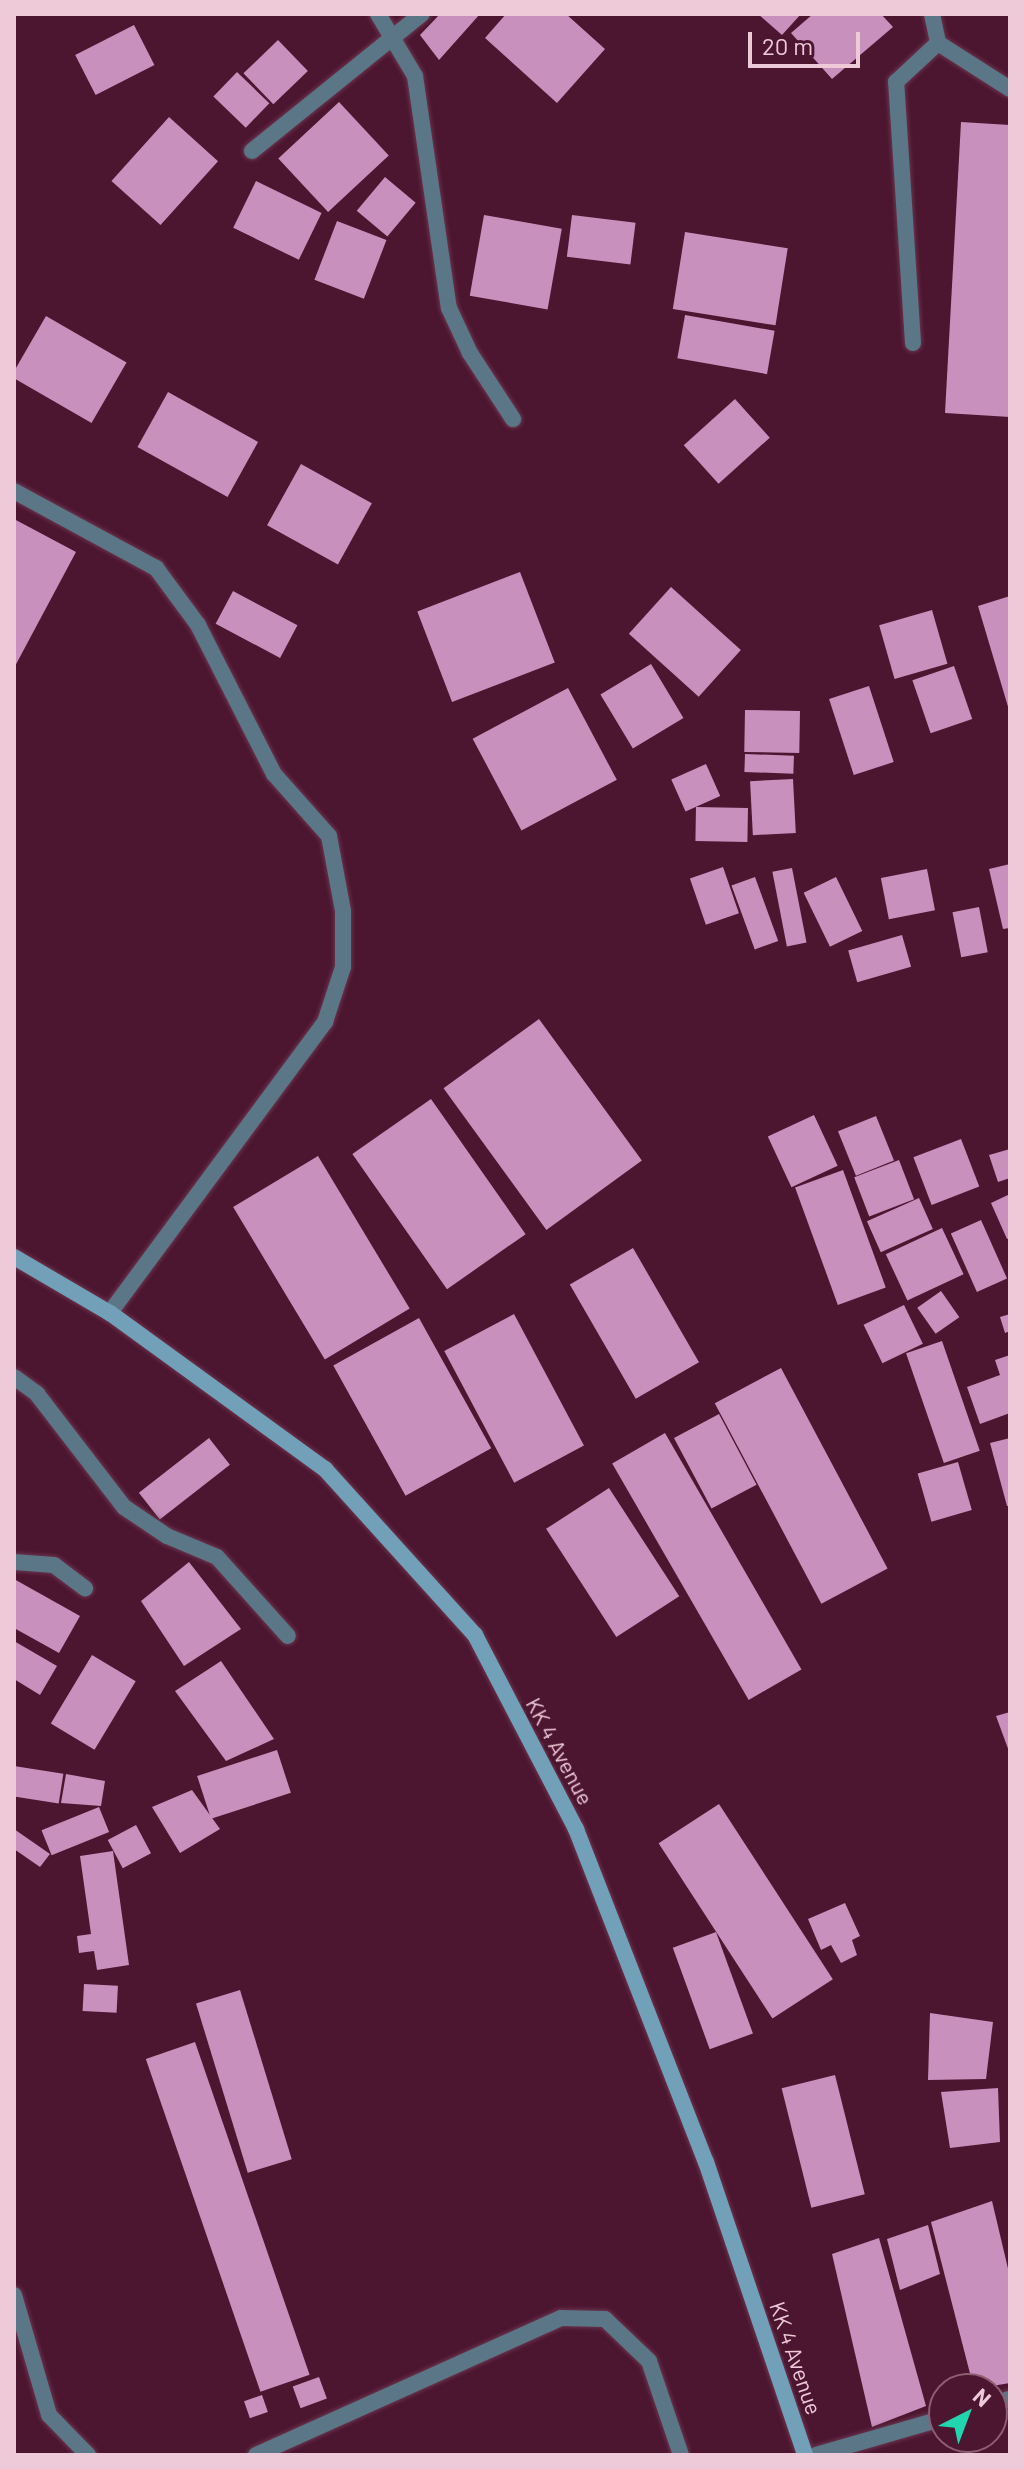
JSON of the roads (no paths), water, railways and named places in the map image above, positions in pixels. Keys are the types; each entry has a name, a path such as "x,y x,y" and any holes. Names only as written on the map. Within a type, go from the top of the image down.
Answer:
{"main road":[{"name":"KK 4 Avenue","path":"14,1257 110,1313 325,1469 475,1635 576,1829 706,2162 805,2455"}],"street":[{"path":"378,14 415,76 427,134 449,308 470,353 513,419"},
{"path":"252,151 422,14"},
{"path":"932,14 938,43 1010,89"},
{"path":"913,343 896,82 938,43"},
{"path":"14,491 156,568 198,625 274,774 329,836 343,911 343,967 325,1022 110,1313"},
{"path":"14,1377 37,1394 124,1507 167,1536 217,1557 288,1636"},
{"path":"14,1562 54,1565 85,1588"},
{"path":"14,2295 49,2415 88,2455"},
{"path":"256,2455 561,2318 605,2319 649,2361 681,2455"},
{"path":"816,2455 928,2423"}]}
